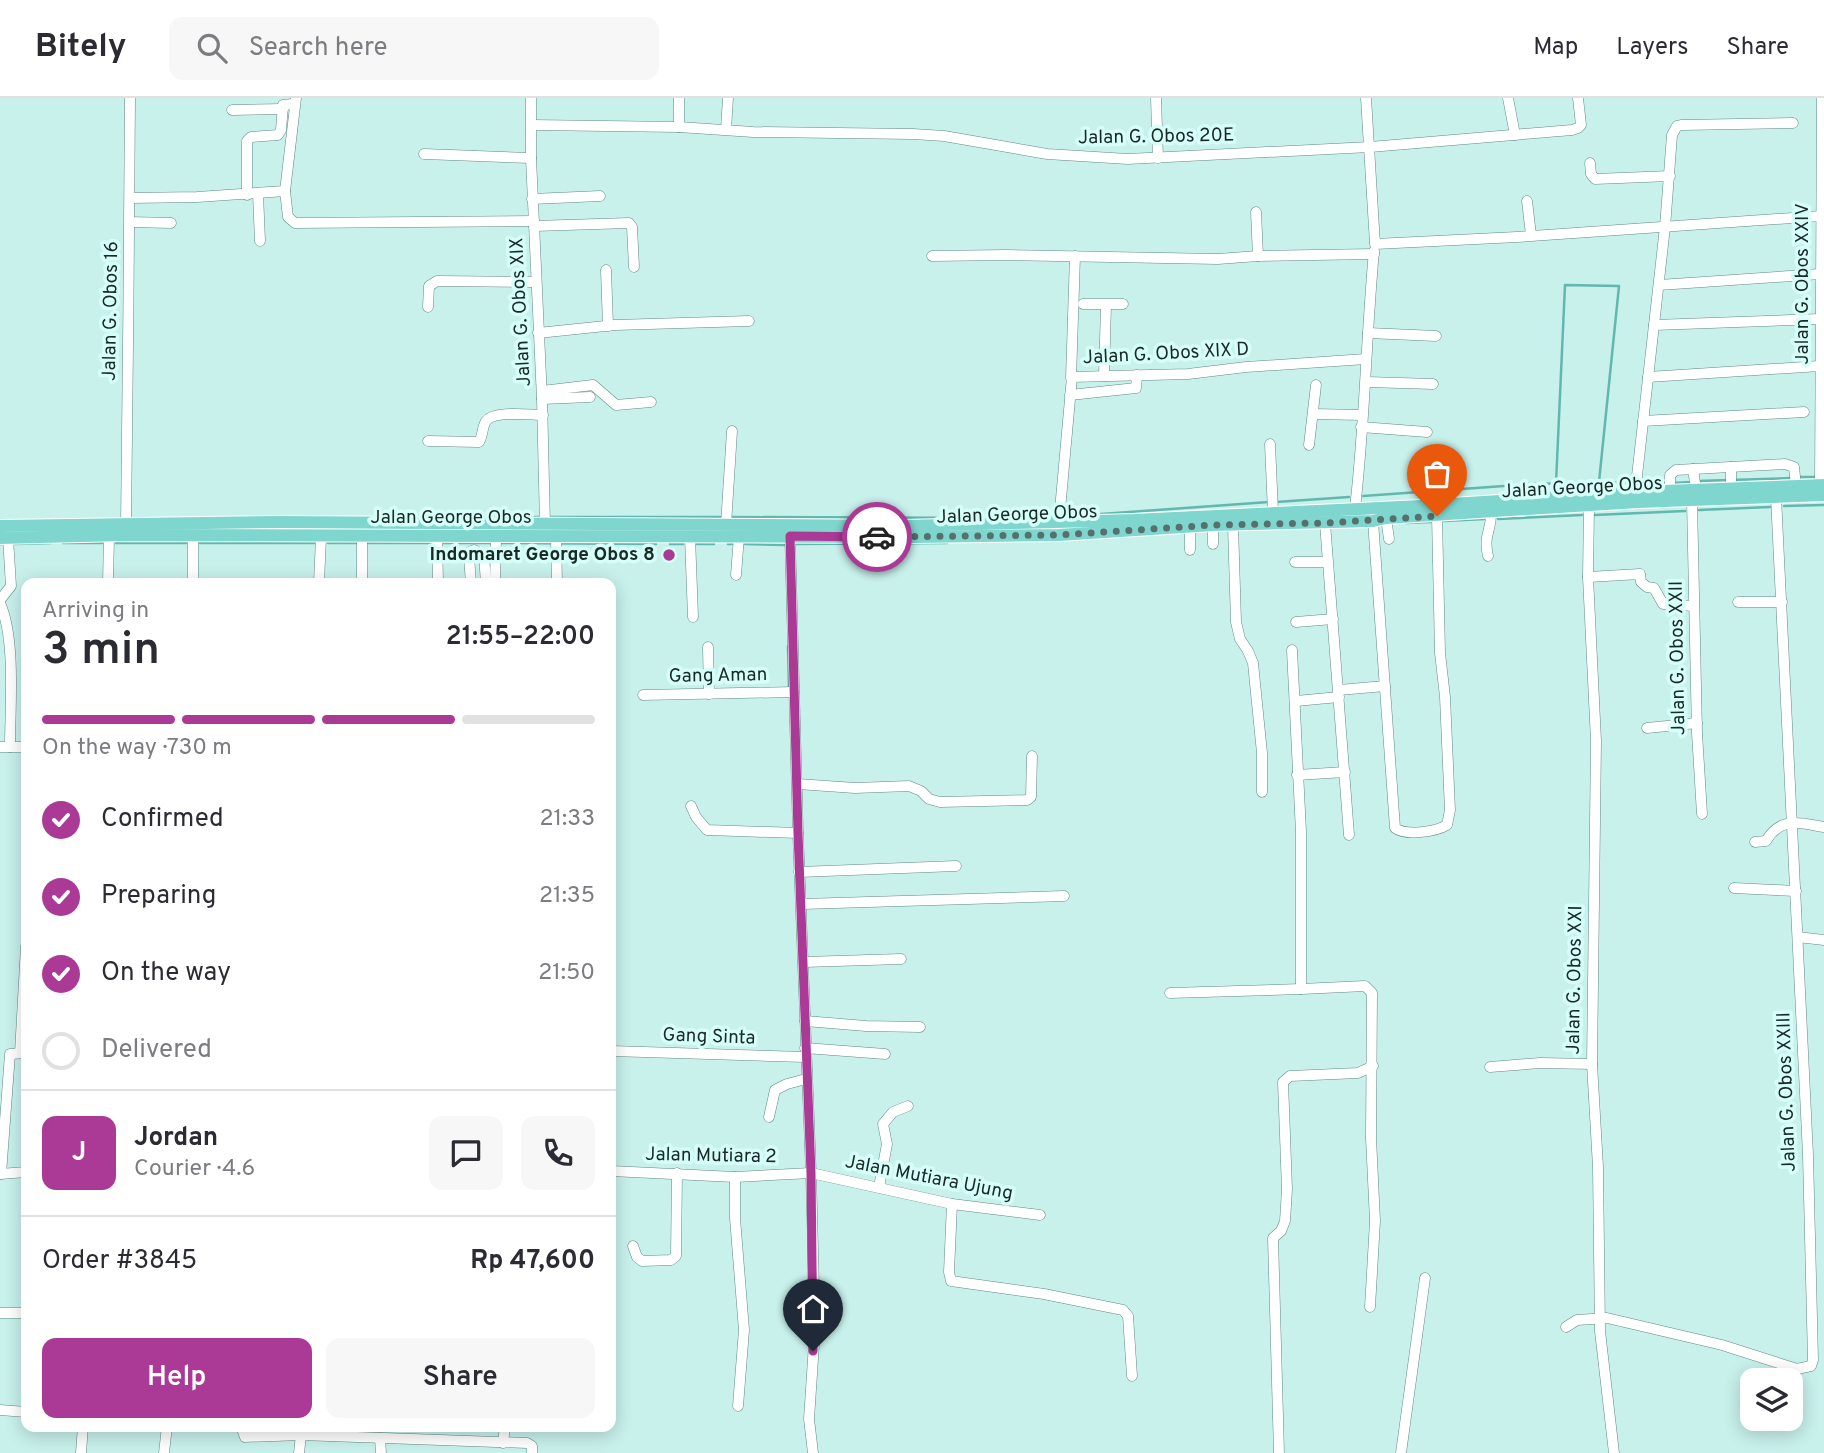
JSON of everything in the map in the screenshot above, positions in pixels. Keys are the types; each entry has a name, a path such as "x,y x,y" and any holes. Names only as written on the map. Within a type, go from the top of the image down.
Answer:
{"main road":[{"name":"Jalan George Obos","path":"0,526 280,522 905,526 1421,506 1694,484 1731,478 1796,480 1821,485"},
{"name":"Jalan George Obos","path":"4,538 321,537 362,541 437,537 556,542 739,536 1059,535 1190,526 1325,523 1589,506 1637,489 1669,485 1694,484 1776,497 1821,485"}],"street":[{"name":"Jalan G. Obos 16","path":"126,525 130,98"},
{"name":"Jalan G. Obos XIX","path":"531,98 532,199 543,415 545,525"},
{"path":"679,98 679,127"},
{"path":"726,129 728,98"},
{"path":"1156,98 1158,158"},
{"path":"1355,508 1367,382 1366,359 1374,249 1366,98"},
{"path":"1508,98 1515,135"},
{"name":"Jalan G. Obos 20E","path":"533,125 944,136 1078,157 1128,159 1370,147 1578,128 1581,125 1578,98"},
{"name":"Jalan G. Obos XXIV","path":"1821,485 1822,98"},
{"path":"232,110 291,104"},
{"path":"291,104 285,191 288,217 295,223 629,223 632,227 634,267"},
{"path":"260,241 247,141 251,137 278,135 291,104"},
{"path":"1637,489 1672,135 1677,126 1739,122 1793,123"},
{"path":"424,154 531,158"},
{"path":"1590,163 1591,174 1595,179 1670,176"},
{"path":"131,198 285,191"},
{"path":"532,199 600,196"},
{"path":"1527,201 1531,236"},
{"path":"1256,212 1258,256"},
{"path":"932,256 1218,259 1821,216"},
{"path":"130,222 171,223"},
{"path":"1071,378 1075,257"},
{"path":"606,270 608,326"},
{"path":"1658,285 1821,274"},
{"path":"428,307 429,286 437,281 537,282"},
{"path":"1083,304 1123,304"},
{"path":"1104,376 1106,304"},
{"path":"1654,325 1820,319"},
{"path":"538,332 608,326 750,321"},
{"path":"1368,334 1436,336"},
{"name":"Jalan G. Obos XIX D","path":"1059,521 1071,378 1188,374 1246,367 1366,359"},
{"path":"1648,377 1820,366"},
{"path":"1070,396 1136,388 1137,375"},
{"path":"1367,382 1433,384"},
{"path":"542,395 593,385 616,405 651,402"},
{"path":"1309,445 1316,385"},
{"path":"542,395 590,397"},
{"path":"1643,421 1804,412"},
{"path":"428,442 478,442 482,438 485,423 499,414 543,415"},
{"path":"1313,414 1362,415"},
{"path":"1361,427 1427,432"},
{"path":"726,525 732,431"},
{"path":"1270,444 1273,512"},
{"path":"1669,485 1673,471 1694,484 1785,464 1794,467 1796,480"},
{"name":"Jalan G. Obos XXII","path":"1694,484 1694,606 1702,814"},
{"name":"Jalan G. Obos XXIII","path":"1600,1318 1722,1345 1797,1369 1811,1366 1813,1360 1808,1155 1776,497"},
{"name":"Jalan G. Obos XXI","path":"1589,506 1588,577 1596,741 1592,1064 1598,1167 1600,1318 1614,1453"},
{"path":"1488,556 1485,541 1491,512"},
{"path":"1380,519 1385,686 1395,828 1404,832 1441,828 1447,825 1450,810 1446,696 1440,653 1437,516"},
{"path":"1380,519 1389,540"},
{"path":"1325,523 1349,835"},
{"path":"1213,525 1213,544"},
{"path":"1190,526 1191,550"},
{"path":"1233,526 1236,622 1240,639 1251,656 1254,672 1262,792"},
{"path":"108,578 109,536"},
{"path":"192,578 193,536"},
{"path":"736,575 739,536"},
{"path":"790,536 815,1329 809,1419 813,1453"},
{"path":"319,578 321,537"},
{"path":"437,537 438,578"},
{"path":"690,537 693,617"},
{"path":"4,538 11,586 0,601 10,656 5,747"},
{"path":"362,541 362,578"},
{"path":"495,578 496,541"},
{"path":"556,542 557,578"},
{"path":"437,556 462,555 474,550 484,555 486,578"},
{"path":"462,555 470,559 471,578"},
{"path":"1295,562 1327,562"},
{"path":"1588,577 1640,574 1641,582 1654,588 1665,605 1694,606"},
{"path":"1738,602 1782,602"},
{"path":"1296,622 1333,620"},
{"path":"708,647 709,694"},
{"path":"1292,650 1301,832 1301,989"},
{"path":"1296,701 1385,686"},
{"name":"Gang Aman","path":"643,695 794,692"},
{"path":"1647,728 1697,723"},
{"path":"798,784 855,788 909,786 921,791 929,799 940,802 1027,800 1031,797 1031,756"},
{"path":"1297,775 1345,772"},
{"path":"691,806 695,817 707,830 798,833"},
{"path":"1755,842 1766,841 1773,829 1793,823 1824,827"},
{"path":"799,872 956,866"},
{"path":"1734,888 1796,891"},
{"path":"802,904 1064,896"},
{"path":"1798,937 1824,940"},
{"path":"804,962 901,959"},
{"path":"1170,993 1365,986 1370,989 1373,1004 1371,1138 1375,1220 1370,1307"},
{"path":"21,991 0,1174 21,1172"},
{"path":"805,1021 920,1027"},
{"name":"Gang Sinta","path":"616,1051 885,1055"},
{"path":"1490,1067 1540,1063 1592,1064"},
{"path":"1279,1453 1273,1238 1281,1231 1285,1221 1287,1189 1284,1080 1287,1077 1303,1075 1358,1073 1373,1066"},
{"path":"769,1117 775,1090 787,1083 806,1079"},
{"path":"878,1187 887,1144 883,1124 892,1112 908,1106"},
{"name":"Jalan Mutiara 2","path":"616,1171 735,1177 811,1173"},
{"path":"633,1247 642,1261 671,1260 676,1256 677,1173"},
{"name":"Jalan Mutiara Ujung","path":"811,1173 952,1204 1040,1215"},
{"path":"735,1177 735,1218 744,1330 738,1406"},
{"path":"952,1204 949,1272 951,1281 1045,1294 1123,1310 1128,1316 1132,1376"},
{"path":"1401,1453 1425,1278"},
{"path":"0,1313 21,1313"},
{"path":"1566,1327 1577,1320 1600,1318"},
{"path":"0,1410 21,1412"},
{"path":"81,1453 83,1432"},
{"path":"164,1453 166,1432"},
{"path":"242,1432 243,1437 329,1432"},
{"path":"344,1432 380,1438 529,1444 532,1453"},
{"path":"503,1443 504,1432"},
{"path":"299,1453 301,1435"},
{"path":"380,1438 381,1453"},
{"path":"459,1441 459,1453"}],"waterway":[{"path":"1556,483 1565,285 1619,286 1599,482"},
{"path":"1799,477 1817,477"},
{"path":"1697,481 1792,478"},
{"path":"1526,484 1635,482"},
{"path":"1642,482 1666,483"},
{"path":"1673,483 1691,482"},
{"path":"1363,496 1518,485"},
{"path":"1276,502 1349,497"},
{"path":"1087,515 1269,502"},
{"path":"1784,506 1824,505"},
{"path":"1699,510 1770,507"},
{"path":"1595,515 1685,511"},
{"path":"1498,519 1582,515"},
{"path":"405,517 542,517"},
{"path":"548,517 724,517"},
{"path":"730,517 997,518"},
{"path":"1444,521 1485,519"},
{"path":"1406,523 1431,522"},
{"path":"15,544 51,543"},
{"path":"63,543 102,543"},
{"path":"116,543 186,543"},
{"path":"200,543 314,543"},
{"path":"328,543 430,543"},
{"path":"444,543 492,543"},
{"path":"499,543 656,544"},
{"path":"797,544 947,543"},
{"path":"670,544 683,544"},
{"path":"697,544 714,544"},
{"path":"745,544 786,545"},
{"path":"788,646 789,689"}],"way so far":[{"path":"877,537 1059,535 1213,525 1325,523 1437,516"}],"place":[{"name":"Indomaret George Obos 8","path":"669,555"}],"route":[{"path":"813,1351 815,1329 811,1173 790,536 877,537"}]}
